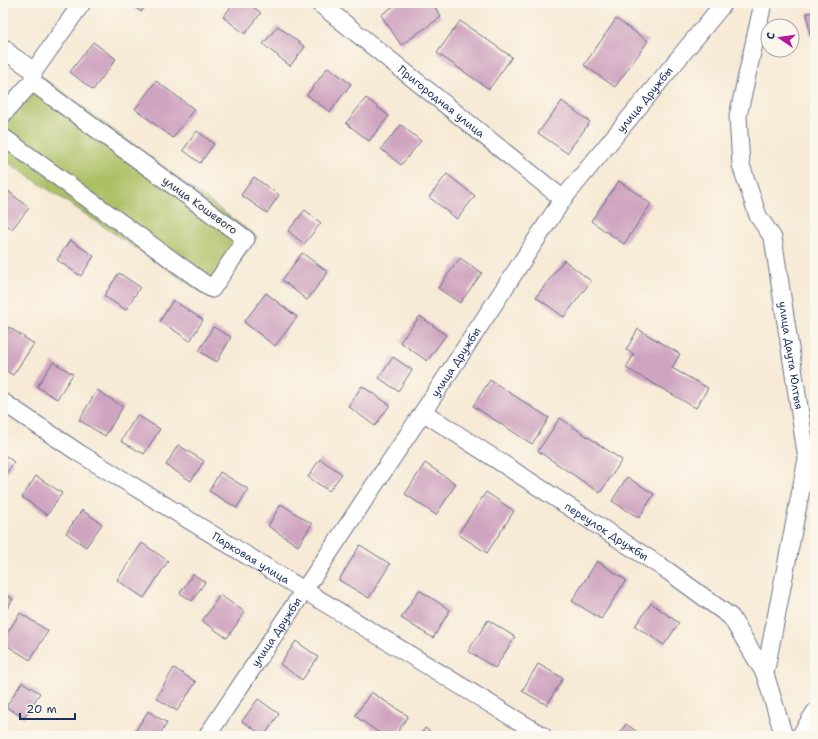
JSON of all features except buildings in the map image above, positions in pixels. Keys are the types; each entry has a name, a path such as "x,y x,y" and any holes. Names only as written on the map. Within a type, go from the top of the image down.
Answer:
{"street":[{"path":"3,114 33,76 82,3"},
{"name":"улица Дружбы","path":"207,736 563,199 724,3"},
{"name":"улица Даута Юлтыя","path":"763,3 738,116 741,165 758,216 773,238 807,459 765,674 784,736"},
{"name":"Пригородная улица","path":"329,5 563,199"},
{"path":"3,46 33,76"},
{"name":"улица Кошевого","path":"3,137 212,289 246,240 33,76"},
{"name":"Парковая улица","path":"3,402 79,453 543,736"},
{"name":"переулок Дружбы","path":"423,412 668,572 731,617 765,674"},
{"path":"800,736 815,712"}],"green space":[{"path":"43,78 257,237 212,299 3,159 3,127"}]}
